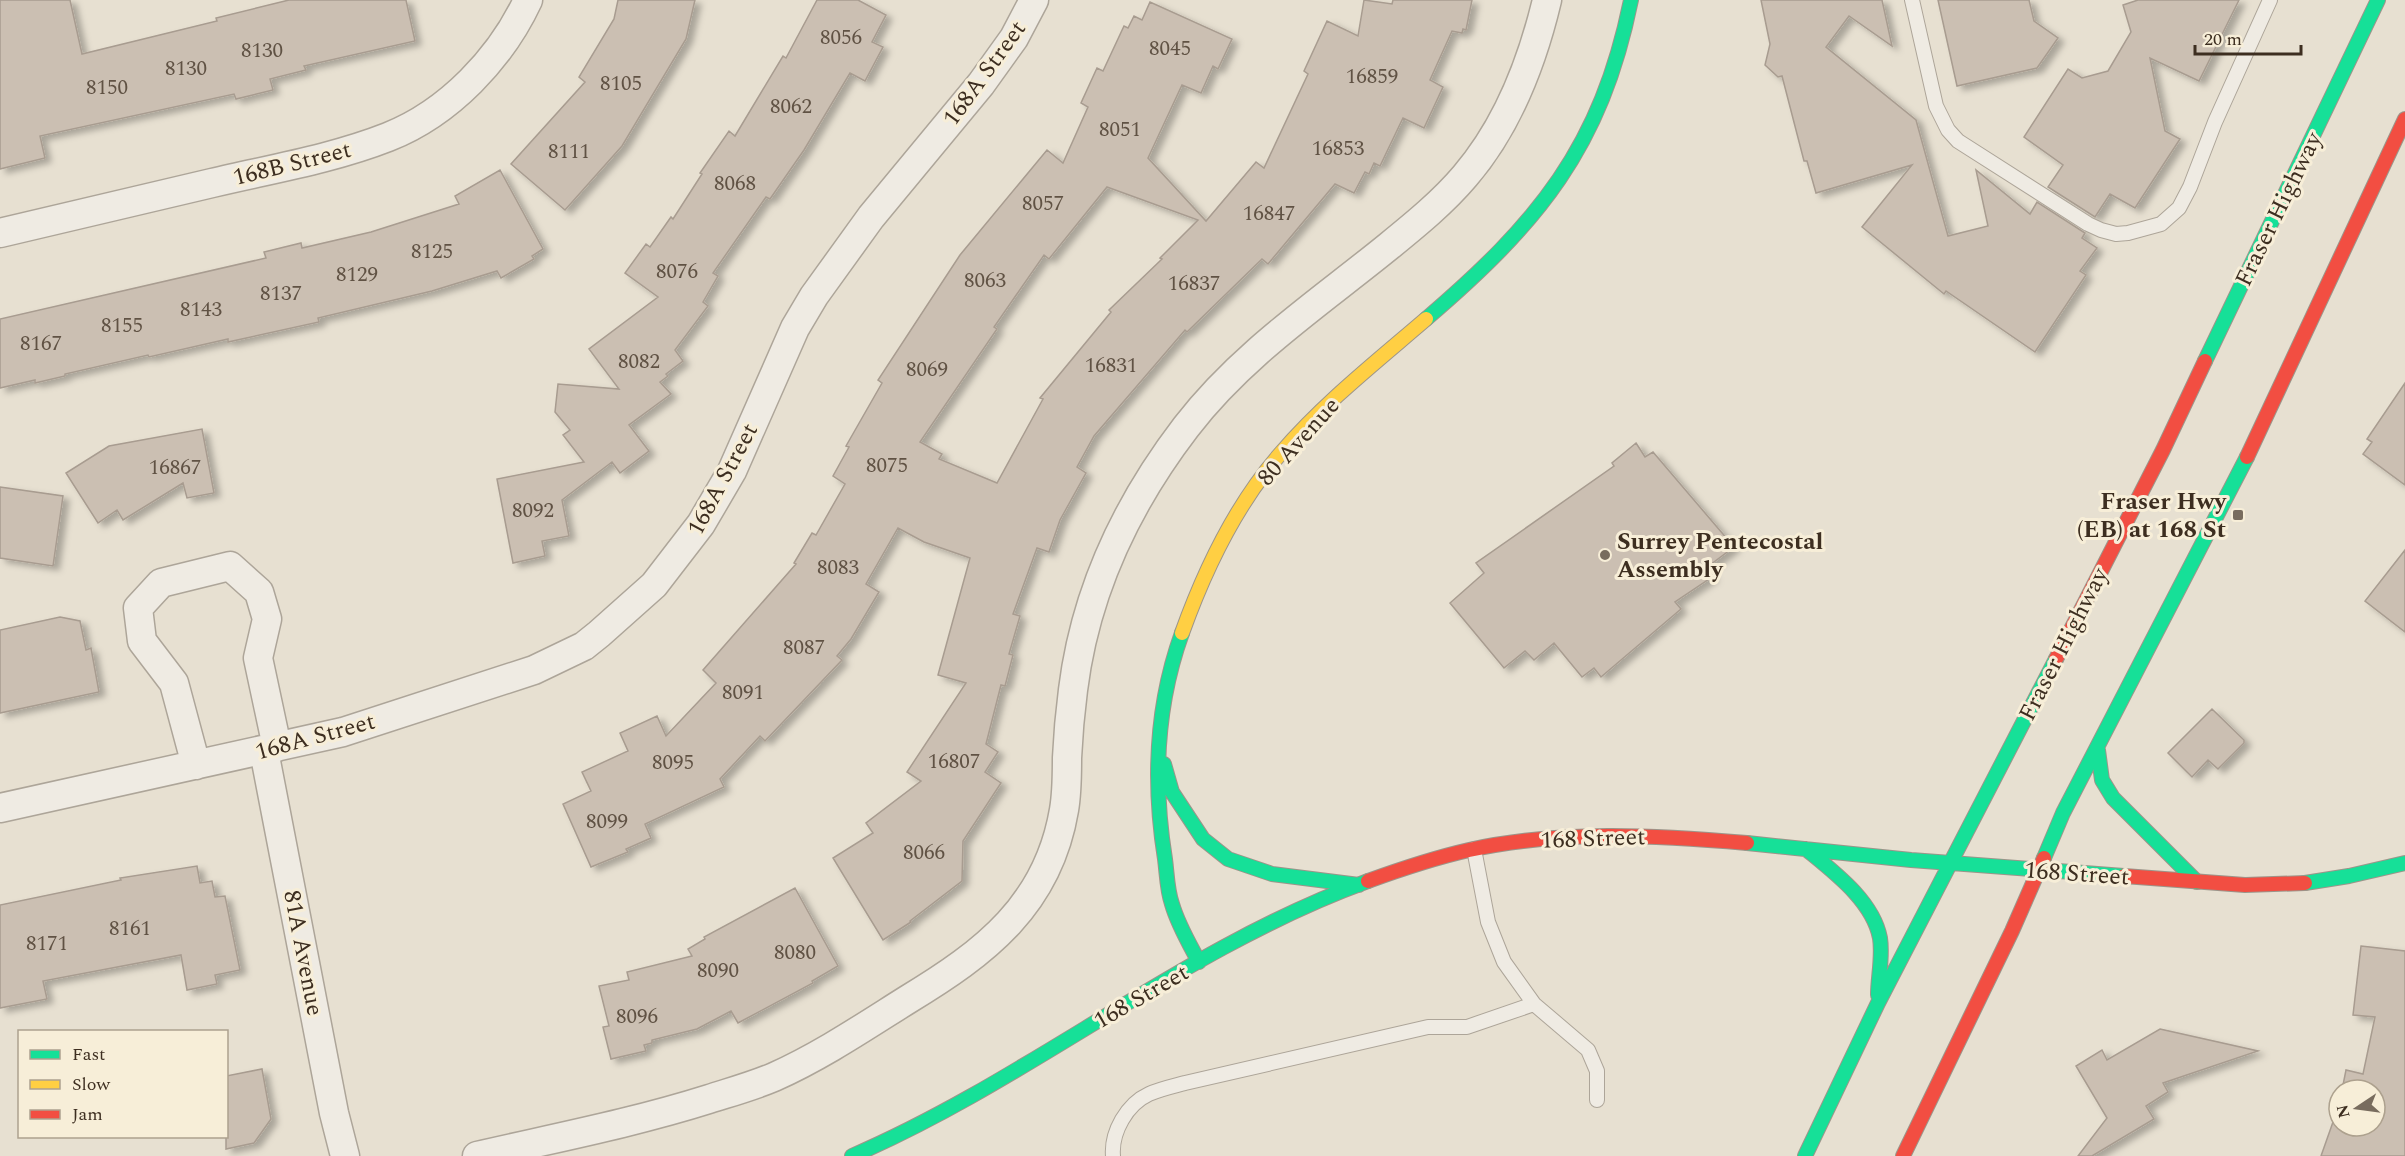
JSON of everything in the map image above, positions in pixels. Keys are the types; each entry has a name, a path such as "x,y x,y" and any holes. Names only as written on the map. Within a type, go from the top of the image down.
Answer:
{"main road":[{"name":"80 Avenue","path":"1199,962 1172,906 1158,816 1158,745 1167,680 1184,620 1212,558 1247,500 1281,453 1349,385 1461,289 1510,240 1567,170 1594,123 1619,52 1631,0"},
{"name":"Fraser Highway","path":"1805,1156 1878,1003 2163,450 2378,0"},
{"path":"1903,1156 2012,930 2063,813 2098,750 2230,493 2405,118"},
{"path":"1158,745 1172,792 1203,839 1228,859 1272,874 1360,885"},
{"path":"2098,750 2102,780 2113,798 2197,882"},
{"name":"168 Street","path":"852,1156 955,1107 1143,994 1257,930 1360,885 1414,866 1474,849 1532,840 1644,834 1950,864 2197,882 2295,884 2360,875 2405,864"},
{"path":"1806,849 1841,878 1869,912 1880,937 1878,1003"}],"street":[{"name":"168B Street","path":"0,233 330,156 390,136 435,110 480,70 504,42 528,0"},
{"name":"168A Street","path":"0,808 343,732 551,663 584,646 639,600 672,564 713,507 739,455 795,328 814,296 871,217 981,84 1014,38 1034,0"},
{"path":"477,1156 664,1114 759,1083 806,1060 955,971 1008,925 1022,908 1051,858 1064,810 1070,714 1076,670 1084,636 1105,567 1135,502 1188,425 1241,365 1403,234 1442,200 1467,174 1500,126 1523,81 1547,0"},
{"name":"81A Avenue","path":"196,765 174,683 142,642 138,608 161,583 230,566 259,592 267,619 258,658 270,749 334,1113 345,1156"}],"lane":[{"path":"1912,0 1936,106 1948,130 1958,141 2088,224 2116,234 2161,224 2179,208 2270,0"},
{"path":"1474,849 1487,916 1498,949 1512,975 1534,1004 1588,1050 1597,1071 1597,1100"},
{"path":"1113,1156 1115,1132 1135,1103 1149,1094 1185,1083 1428,1027 1467,1028 1534,1004"}],"building":[{"path":"0,0 70,0 82,54 217,21 216,18 289,0 406,0 415,41 304,66 306,70 270,79 273,90 236,99 234,94 40,136 45,158 0,169"},
{"path":"618,0 695,0 686,39 622,146 565,210 511,164 585,82 579,77 614,19"},
{"path":"817,0 858,0 886,15 872,42 883,47 865,81 850,73 804,150 770,199 766,197 713,273 718,276 703,302 708,306 675,350 683,361 666,374 668,376 660,382 671,394 629,425 649,451 620,473 612,462 562,500 569,536 542,541 545,556 513,563 497,479 584,462 563,435 570,430 555,412 558,384 619,389 589,349 658,297 625,273 646,244 650,247 671,217 673,219 702,174 700,173 729,131 735,136 783,56 786,58"},
{"path":"1364,0 1392,4 1393,0 1472,0 1466,30 1463,29 1462,33 1452,31 1430,80 1443,87 1424,128 1403,118 1380,166 1374,163 1369,174 1365,172 1354,193 1335,184 1268,264 1262,259 1187,332 1185,330 1094,436 1077,467 1086,473 1060,520 1049,552 1037,548 1013,614 1020,616 1009,654 1013,655 1005,686 1001,685 986,744 998,752 985,772 1001,783 963,841 962,881 911,922 883,940 833,858 873,833 866,823 921,781 907,772 966,683 938,675 970,558 924,542 898,528 866,584 879,592 851,639 837,656 842,660 765,741 760,736 720,779 724,787 645,824 651,838 626,849 628,852 591,867 563,804 591,791 582,772 628,751 620,733 657,716 666,736 716,683 703,670 796,564 794,563 812,533 816,535 845,484 833,476 849,447 846,446 882,383 878,380 960,255 1047,150 1063,163 1088,107 1081,103 1097,68 1103,71 1124,26 1128,28 1134,16 1142,20 1150,2 1232,39 1218,69 1213,66 1201,93 1182,85 1148,158 1206,221 1256,162 1264,168 1308,74 1304,71 1327,21 1358,36","holes":["1107,187 1198,220 1160,258 1162,259 1109,310 1111,312 1040,398 1043,399 997,483 939,459 942,454 920,442 997,329 994,327 1044,255 1049,259"]},
{"path":"1761,0 1882,0 1892,46 1849,16 1826,47 1916,120 1948,236 1988,226 1976,170 2030,214 2037,202 2085,233 2082,238 2097,248 2080,271 2086,275 2035,352 1946,291 1944,294 1862,227 1912,165 1816,193 1807,161 1804,161 1782,76 1778,77 1765,65 1770,44"},
{"path":"1938,0 2029,0 2034,21 2058,38 2037,68 1957,86"},
{"path":"2138,0 2239,0 2199,81 2150,58 2165,131 2180,139 2135,208 2110,194 2095,217 2048,187 2063,165 2024,137 2068,69 2082,78 2108,71 2131,32 2123,5"},
{"path":"500,170 543,249 532,256 534,259 501,278 497,271 432,291 318,318 319,322 228,342 228,339 149,357 148,355 35,383 35,380 0,388 0,319 266,258 264,252 301,243 302,248 371,232 459,204 455,196"},
{"path":"2405,383 2405,485 2363,454 2372,442 2367,439"},
{"path":"202,429 214,493 187,498 183,483 123,520 117,510 98,523 66,473 109,446"},
{"name":"Surrey Pentecostal Assembly","path":"1636,443 1645,457 1653,452 1734,547 1706,568 1712,577 1675,602 1681,609 1601,677 1594,668 1582,677 1554,643 1534,660 1525,651 1504,668 1450,603 1484,573 1476,563 1614,466 1612,463"},
{"path":"0,487 63,496 53,566 0,558"},
{"path":"2405,550 2405,632 2365,601"},
{"path":"60,617 80,621 86,650 91,648 99,692 0,713 0,630"},
{"path":"2212,709 2244,740 2244,743 2218,769 2208,760 2192,777 2168,753"},
{"path":"197,866 200,883 212,881 215,897 225,896 240,970 215,975 217,984 187,990 181,955 43,981 47,999 0,1008 0,905 121,880 120,878"},
{"path":"795,888 838,966 812,981 813,983 738,1023 731,1011 697,1029 652,1040 652,1043 644,1045 646,1051 611,1059 603,1027 609,1026 599,986 629,980 627,972 692,956 688,949 705,939 704,937"},
{"path":"2361,946 2405,951 2405,1156 2321,1156 2327,1138 2387,1138 2387,1078 2344,1078 2346,1070 2363,1074 2375,1017 2353,1015"},
{"path":"2160,1029 2258,1051 2163,1083 2168,1092 2146,1106 2154,1119 2092,1156 2078,1156 2107,1118 2076,1066 2102,1050 2107,1060"},
{"path":"262,1069 271,1119 254,1143 226,1149 226,1138 228,1138 228,1076"}],"traffic: fast":[{"path":"1426,319 1501,249 1532,215 1559,179 1582,141 1602,99 1618,52 1631,0"},
{"path":"2205,361 2378,0"},
{"path":"2044,858 2063,813 2247,457"},
{"path":"1182,633 1173,660 1162,716 1159,745 1159,802 1170,899 1174,912 1199,962"},
{"path":"1805,1156 1878,1003 2056,659"},
{"path":"2098,750 2102,780 2113,798 2197,882"},
{"path":"1164,764 1172,792 1203,839 1228,859 1272,874 1359,885"},
{"path":"1747,843 1911,860 2124,876"},
{"path":"1806,849 1851,888 1876,924 1881,945 1878,995"},
{"path":"2305,883 2405,863"},
{"path":"852,1156 918,1125 982,1090 1234,941 1300,909 1368,881"}],"traffic: slow":[{"path":"1182,633 1223,538 1265,473 1281,453 1333,400 1426,319"}],"traffic: jam":[{"path":"2247,457 2405,119"},
{"path":"2056,659 2163,450 2205,361"},
{"path":"1368,881 1456,853 1538,839 1643,836 1747,843"},
{"path":"1903,1156 2012,931 2044,858"},
{"path":"2124,876 2245,885 2305,883"}],"place":[{"name":"Fraser Hwy (EB) at 168 St","path":"2238,515"},
{"name":"Surrey Pentecostal Assembly","path":"1605,555"}]}
